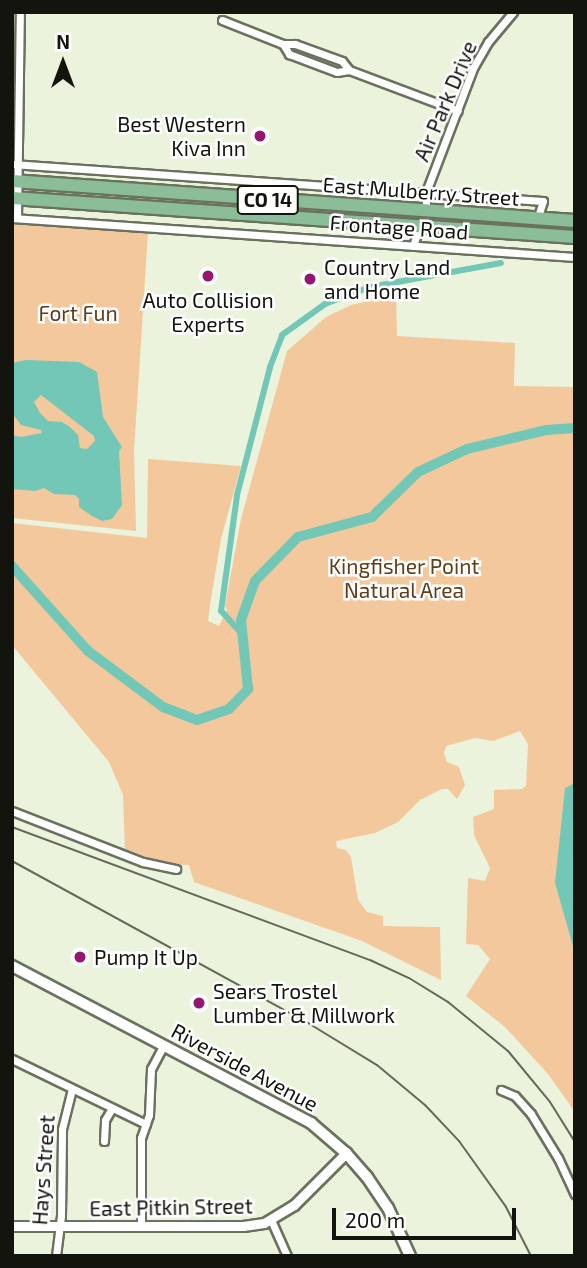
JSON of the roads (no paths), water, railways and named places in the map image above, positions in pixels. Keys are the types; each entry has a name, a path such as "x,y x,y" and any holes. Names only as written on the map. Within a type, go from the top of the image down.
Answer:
{"highway":[{"name":"East Mulberry Street","path":"15,182 575,221"},
{"name":"East Mulberry Street","path":"15,199 419,228 575,235"},
{"path":"329,221 417,218 426,211 451,222 575,235"}],"main road":[{"name":"Riverside Avenue","path":"12,966 296,1113 327,1134 346,1153 388,1208 410,1256"}],"street":[{"path":"15,218 20,12"},
{"name":"Air Park Drive","path":"426,211 426,192 481,52 513,12"},
{"path":"222,20 283,44 295,44 342,61 349,71 458,111"},
{"name":"Frontage Road","path":"16,164 542,201 537,219"},
{"name":"Frontage Road","path":"15,218 575,257"},
{"path":"414,246 419,228"},
{"path":"12,811 143,862 176,869"},
{"path":"141,1225 141,1138 146,1124 150,1074 163,1045"},
{"path":"12,1059 146,1124"},
{"name":"Hays Street","path":"56,1256 60,1226 62,1129 72,1089"},
{"path":"501,1090 515,1096 531,1114 558,1158 575,1194"},
{"path":"104,1141 105,1120 112,1108"},
{"name":"East Pitkin Street","path":"12,1226 243,1226 271,1220 294,1206 346,1153"},
{"path":"271,1220 288,1256"}],"water":[{"path":"26,360 79,362 97,372 103,417 122,447 119,451 122,505 112,519 102,521 92,516 79,507 79,499 75,495 54,494 44,488 35,491 12,489 12,435 21,437 42,433 41,430 21,425 12,413 12,363","holes":["41,395 94,436 95,441 87,449 80,448 78,435 62,422 48,421 34,402"]},
{"path":"575,783 575,953 555,883 565,788"}],"waterway":[{"path":"242,634 221,611 237,495 270,367 282,335 325,304 370,287 501,263"},
{"path":"12,566 88,651 163,707 197,720 229,709 248,689 241,620 255,581 298,537 372,517 418,472 467,449 546,430 575,428"}],"railway":[{"path":"12,827 370,960 409,978 448,1002 508,1051 550,1102 575,1142"},
{"path":"12,861 313,1026 377,1065 425,1105 459,1141 506,1207 531,1256"}],"place":[{"name":"Best Western Kiva Inn","path":"260,136"},
{"name":"Auto Collision Experts","path":"208,276"},
{"name":"Country Land and Home","path":"310,279"},
{"name":"Pump It Up","path":"80,957"},
{"name":"Sears Trostel Lumber & Millwork","path":"199,1003"}],"park label":[{"name":"Fort Fun","path":"78,313"},
{"name":"Kingfisher Point Natural Area","path":"404,578"}]}
